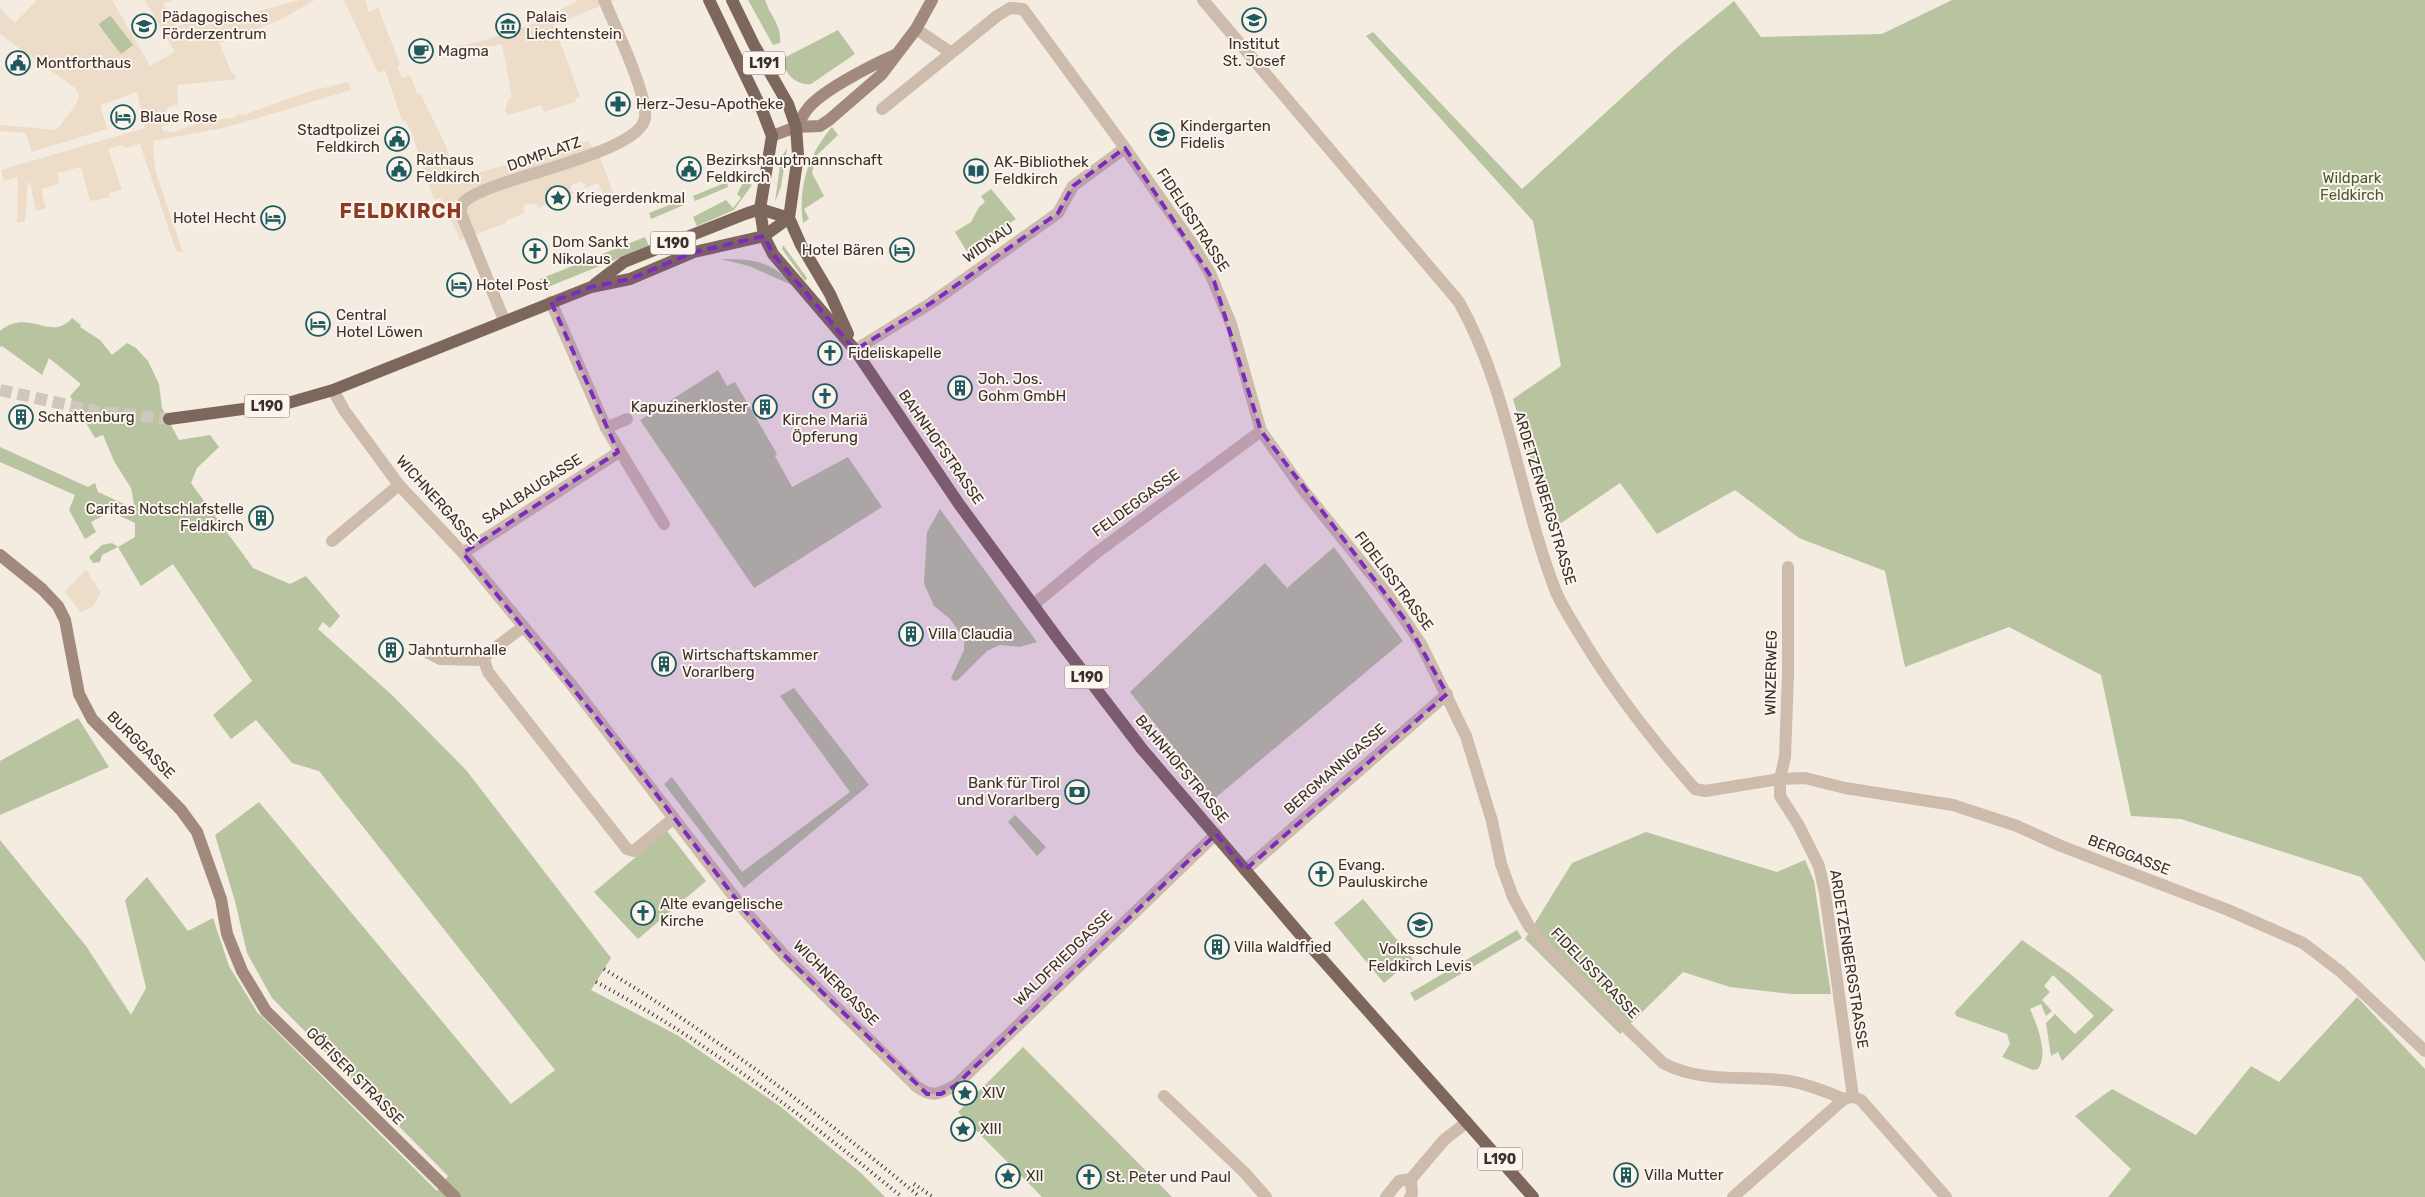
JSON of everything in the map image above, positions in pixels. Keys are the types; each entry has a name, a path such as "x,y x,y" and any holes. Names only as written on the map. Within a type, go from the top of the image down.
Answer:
{"main road":[{"name":"L191","path":"709,0 762,110 772,136"},
{"name":"L191","path":"732,0 754,45 788,104 796,127 798,155 789,218"},
{"path":"764,236 760,209 772,136 796,127 820,126 881,76 916,29 932,0"},
{"path":"796,127 809,107 825,94 875,64 899,53"},
{"path":"760,209 789,218"},
{"name":"L190","path":"591,287 624,262 724,221 760,209"},
{"name":"L190","path":"169,419 288,402 333,390 504,320 591,287 630,279 694,252 764,236 789,218"},
{"name":"BAHNHOFSTRASSE","path":"789,218 801,245 830,294 855,350"},
{"name":"BAHNHOFSTRASSE","path":"764,236 773,254 855,350 959,504 1142,749 1467,1122"},
{"name":"BURGGASSE","path":"0,555 42,589 58,606 65,620 71,644 79,694 92,719 127,756 152,777 181,810 197,832 220,899 227,934 242,971"},
{"name":"GÖFISER STRASSE","path":"242,971 266,1011 454,1197"},
{"name":"L190","path":"1467,1122 1533,1197"}],"street":[{"name":"DOMPLATZ","path":"504,320 460,211 464,202 485,191 578,160 626,138 641,127 645,118 643,102 604,0"},
{"name":"ARDETZENBERGSTRASSE","path":"1203,0 1459,302 1475,332 1489,369 1556,592 1595,659 1631,713 1695,789 1705,792 1780,779 1780,796 1798,824 1818,866 1825,893 1849,1098"},
{"name":"FIDELISSTRASSE","path":"950,52 1010,8 1023,9 1191,242 1210,273 1231,324 1261,431 1304,491 1391,599 1421,644 1447,694 1475,762 1492,821 1501,864 1514,897 1529,926 1558,961 1652,1054 1677,1070 1698,1076 1791,1081 1861,1100 1946,1197"},
{"path":"882,109 922,78 950,52 916,29"},
{"name":"WIDNAU","path":"855,350 931,303 1058,213 1072,186 1125,148"},
{"path":"550,302 618,452 664,524"},
{"name":"WICHNERGASSE","path":"333,390 344,410 399,485 463,553 622,749 745,911 790,961 917,1087 927,1094"},
{"path":"606,428 627,419"},
{"name":"FELDEGGASSE","path":"1033,605 1096,553 1261,431"},
{"name":"SAALBAUGASSE","path":"463,553 618,452"},
{"path":"332,541 399,485"},
{"name":"WINZERWEG","path":"1780,779 1785,756 1788,567"},
{"path":"484,660 488,654 523,627"},
{"path":"425,650 440,659 484,660"},
{"path":"484,660 488,672 627,849 631,852 636,850 674,818"},
{"name":"BERGMANNGASSE","path":"1246,870 1447,694"},
{"name":"BERGGASSE","path":"1780,779 1805,778 1845,788 1953,805 2024,828 2061,846 2280,931 2326,959 2425,1051"},
{"name":"WALDFRIEDGASSE","path":"927,1094 941,1094 956,1085 1216,834"},
{"path":"1164,1096 1245,1174 1266,1197"},
{"path":"1733,1197 1849,1098"},
{"path":"1386,1197 1399,1181 1411,1179 1444,1140 1467,1122"},
{"path":"1410,1197 1412,1194 1411,1179"}],"highlighted area":[{"path":"1125,148 1214,281 1261,431 1406,621 1447,694 1245,870 1216,834 956,1085 941,1094 927,1094 784,955 745,911 622,749 463,553 618,452 551,302 591,287 630,279 694,252 764,236 773,254 855,350 931,303 1058,213 1073,186"}],"green space":[{"path":"748,0 765,0 779,31 780,43 773,45"},
{"name":"Wildpark Feldkirch","path":"1952,0 2425,0 2425,962 2361,877 2181,819 2131,816 2101,675 2009,627 1905,667 1885,571 1799,538 1735,490 1657,534 1620,483 1551,530 1513,399 1561,366 1533,221 1366,36 1373,32 1522,189 1674,50 1734,1 1761,37 1882,34"},
{"path":"111,15 134,45 121,55 98,24"},
{"path":"838,30 855,54 811,84 800,83 788,74 782,59"},
{"path":"832,127 838,135 817,155 812,173 824,196 804,209 809,219 803,223 802,197 807,172 817,149"},
{"path":"787,148 781,187 775,202 781,158"},
{"path":"744,181 752,185 734,210 697,226 693,217 726,200 733,208 741,198 737,194"},
{"path":"727,182 728,187 695,201 693,196"},
{"path":"991,189 1016,219 967,252 955,232 971,222 979,207 985,202 981,196"},
{"path":"682,200 684,205 651,219 649,213"},
{"path":"645,237 649,246 543,289 540,279"},
{"path":"783,245 807,278 805,281 782,249"},
{"path":"721,259 762,263 779,272 796,287 749,266"},
{"path":"72,318 81,325 80,327 100,340 112,355 127,343 136,348 148,361 159,384 162,408 179,440 210,435 219,447 197,468 191,483 253,568 290,584 306,576 340,616 330,628 323,622 318,629 392,695 466,770 611,958 591,990 677,1035 781,1107 861,1173 885,1197 0,1197 0,840 86,946 131,1015 146,988 125,900 147,877 188,931 213,918 229,966 257,1012 437,1191 448,1176 272,998 247,953 235,901 215,835 259,802 511,1104 555,1070 319,771 292,763 256,720 231,739 213,715 252,681 173,564 141,586 118,547 135,537 135,523 103,508 105,515 91,522 96,532 85,539 69,510 75,495 0,462 0,447 88,487 95,483 98,492 135,509 131,488 114,461 103,435 95,438 70,396 81,384 49,358 42,375 2,346 0,347 0,331 11,325 21,322 56,327 64,325"},
{"path":"718,370 727,386 735,382 777,454 775,456 792,487 848,457 882,507 754,588 640,420"},
{"path":"940,509 1037,642 1020,647 1000,645 987,651 958,680 954,681 951,678 964,650 964,639 950,619 934,606 924,584 927,532"},
{"path":"112,543 118,547 102,555 100,562 93,563 89,557 102,545"},
{"path":"1334,547 1403,641 1214,799 1130,692 1265,563 1287,588"},
{"path":"794,688 869,785 744,888 664,784 672,777 742,872 850,792 780,696"},
{"path":"78,718 109,767 0,815 0,761"},
{"path":"1015,815 1046,847 1037,856 1008,822"},
{"path":"667,831 706,881 638,939 594,892"},
{"path":"1646,832 1777,872 1805,860 1814,881 1831,994 1791,994 1730,987 1683,972 1620,1034 1525,939 1572,863"},
{"path":"1363,899 1413,959 1384,983 1334,923"},
{"path":"1517,930 1522,938 1415,1001 1410,993"},
{"path":"2022,940 2069,973 2114,1010 2062,1061 2058,1052 2051,1056 2046,1023 2055,1014 2075,1034 2094,1016 2053,975 2044,986 2050,992 2042,1000 2052,1011 2046,1016 2041,1004 2030,1009 2039,1031 2042,1048 2041,1063 2038,1069 2033,1070 2002,1057 2010,1044 2007,1034 1956,1016 1955,1012"},
{"path":"2357,997 2425,1069 2425,1197 2108,1197 2131,1169 2075,1116 2112,1089 2196,1135 2251,1066 2279,1082"},
{"path":"1023,1047 1172,1197 1042,1197 958,1112"}],"shaded area":[{"path":"37,0 112,0 150,66 175,52 145,0 172,0 163,4 176,27 195,20 207,25 299,0 315,0 278,21 219,43 231,71 237,79 177,85 178,104 166,108 169,125 162,126 163,131 173,132 198,123 236,117 238,114 243,115 311,91 348,82 351,90 228,127 153,141 155,170 183,253 176,251 140,144 125,148 122,145 108,149 122,190 109,193 110,197 92,201 90,200 81,167 57,173 59,184 41,189 46,208 36,211 30,183 28,182 25,222 17,222 18,177 4,181 1,170 145,128 137,92 100,105 107,129 32,152 26,133 0,131 0,125 55,130 76,104 79,96 75,88 0,34 0,8 15,23","holes":["110,15 133,45 121,54 98,25"]},
{"path":"344,0 365,0 369,12 378,8 400,64 397,66 402,78 410,75 417,94 420,93 445,144 457,179 571,146 574,143 578,144 578,142 588,141 600,158 617,203 609,202 608,206 598,183 585,188 585,184 580,182 572,185 570,190 574,193 565,196 562,189 553,189 549,194 550,203 537,208 538,205 533,203 525,205 523,210 526,212 505,221 506,223 460,240 441,198 434,200 412,133 405,120 402,121 385,70 378,73"},
{"path":"579,0 615,0 554,25 580,96 575,99 576,102 544,112 541,105 508,115 505,110 509,98 512,97 502,44 475,49 446,59 444,52 455,46 495,37 552,17 551,14"},
{"path":"86,570 101,593 93,606 81,613 65,591"}],"tunnel":[{"path":"0,390 95,411 169,419"}],"railway":[{"path":"604,969 687,1022 766,1077 806,1106 920,1197"},
{"path":"596,982 677,1029 716,1055 829,1138 902,1197"},
{"path":"914,1184 933,1197"}],"place":[{"name":"Institut St. Josef","path":"1254,20"},
{"name":"Pädagogisches Förderzentrum","path":"144,26"},
{"name":"Palais Liechtenstein","path":"508,26"},
{"name":"Magma","path":"421,51"},
{"name":"Montforthaus","path":"18,63"},
{"name":"Herz-Jesu-Apotheke","path":"618,104"},
{"name":"Blaue Rose","path":"123,117"},
{"name":"Kindergarten Fidelis","path":"1162,135"},
{"name":"Stadtpolizei Feldkirch","path":"397,139"},
{"name":"Rathaus Feldkirch","path":"399,169"},
{"name":"Bezirkshauptmannschaft Feldkirch","path":"689,169"},
{"name":"AK-Bibliothek Feldkirch","path":"976,171"},
{"name":"Kriegerdenkmal","path":"558,198"},
{"name":"Hotel Hecht","path":"273,218"},
{"name":"Hotel Bären","path":"902,250"},
{"name":"Dom Sankt Nikolaus","path":"535,251"},
{"name":"Hotel Post","path":"459,285"},
{"name":"Central Hotel Löwen","path":"318,324"},
{"name":"Fideliskapelle","path":"830,353"},
{"name":"Joh. Jos. Gohm GmbH","path":"960,388"},
{"name":"Kirche Mariä Öpferung","path":"825,396"},
{"name":"Kapuzinerkloster","path":"765,407"},
{"name":"Schattenburg","path":"21,417"},
{"name":"Caritas Notschlafstelle Feldkirch","path":"261,518"},
{"name":"Villa Claudia","path":"911,634"},
{"name":"Jahnturnhalle","path":"391,650"},
{"name":"Wirtschaftskammer Vorarlberg","path":"664,664"},
{"name":"Bank für Tirol und Vorarlberg","path":"1077,792"},
{"name":"Evang. Pauluskirche","path":"1321,874"},
{"name":"Alte evangelische Kirche","path":"643,913"},
{"name":"Volksschule Feldkirch Levis","path":"1420,925"},
{"name":"Villa Waldfried","path":"1217,947"},
{"name":"XIV","path":"965,1093"},
{"name":"XIII","path":"963,1129"},
{"name":"Villa Mutter","path":"1626,1175"},
{"name":"XII","path":"1008,1176"},
{"name":"St. Peter und Paul","path":"1089,1177"}],"district":[{"name":"FELDKIRCH","path":"401,211"}]}
